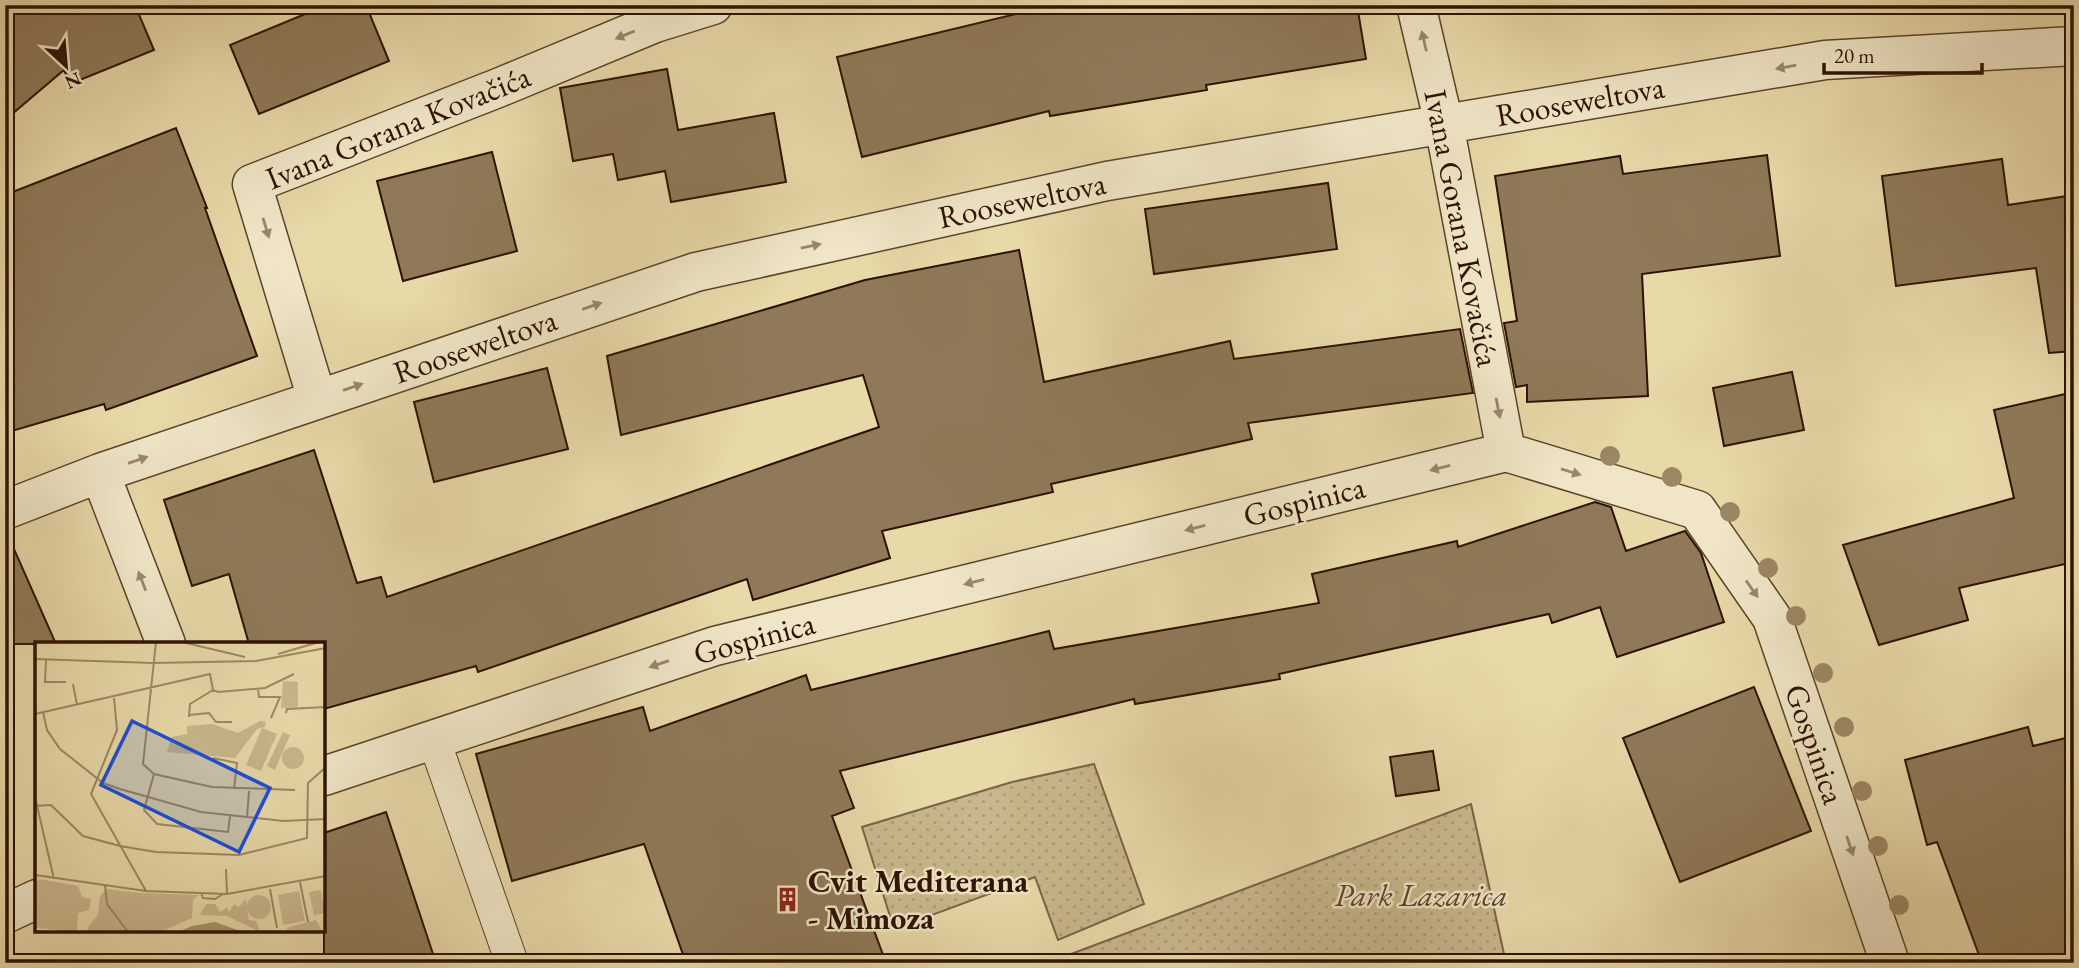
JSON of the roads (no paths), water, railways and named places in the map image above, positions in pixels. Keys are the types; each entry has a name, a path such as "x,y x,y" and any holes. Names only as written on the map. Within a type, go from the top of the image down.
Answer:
{"street":[{"name":"Ivana Gorana Kovačića","path":"317,399 252,184 498,88 655,23 713,5"},
{"name":"Ivana Gorana Kovačića","path":"1416,5 1444,124 1506,452"},
{"name":"Rooseweltova","path":"5,510 100,472 696,272 1107,181 1825,60 2074,46"},
{"name":"Gospinica","path":"326,775 715,646 1506,452 1697,510 1772,618 1890,963"},
{"path":"100,472 165,642"},
{"path":"5,914 35,900"}],"lane":[{"path":"434,740 512,963"}],"place":[{"name":"Cvit Mediterana - Mimoza","path":"788,899"}],"park label":[{"name":"Park Lazarica","path":"1421,895"}]}
